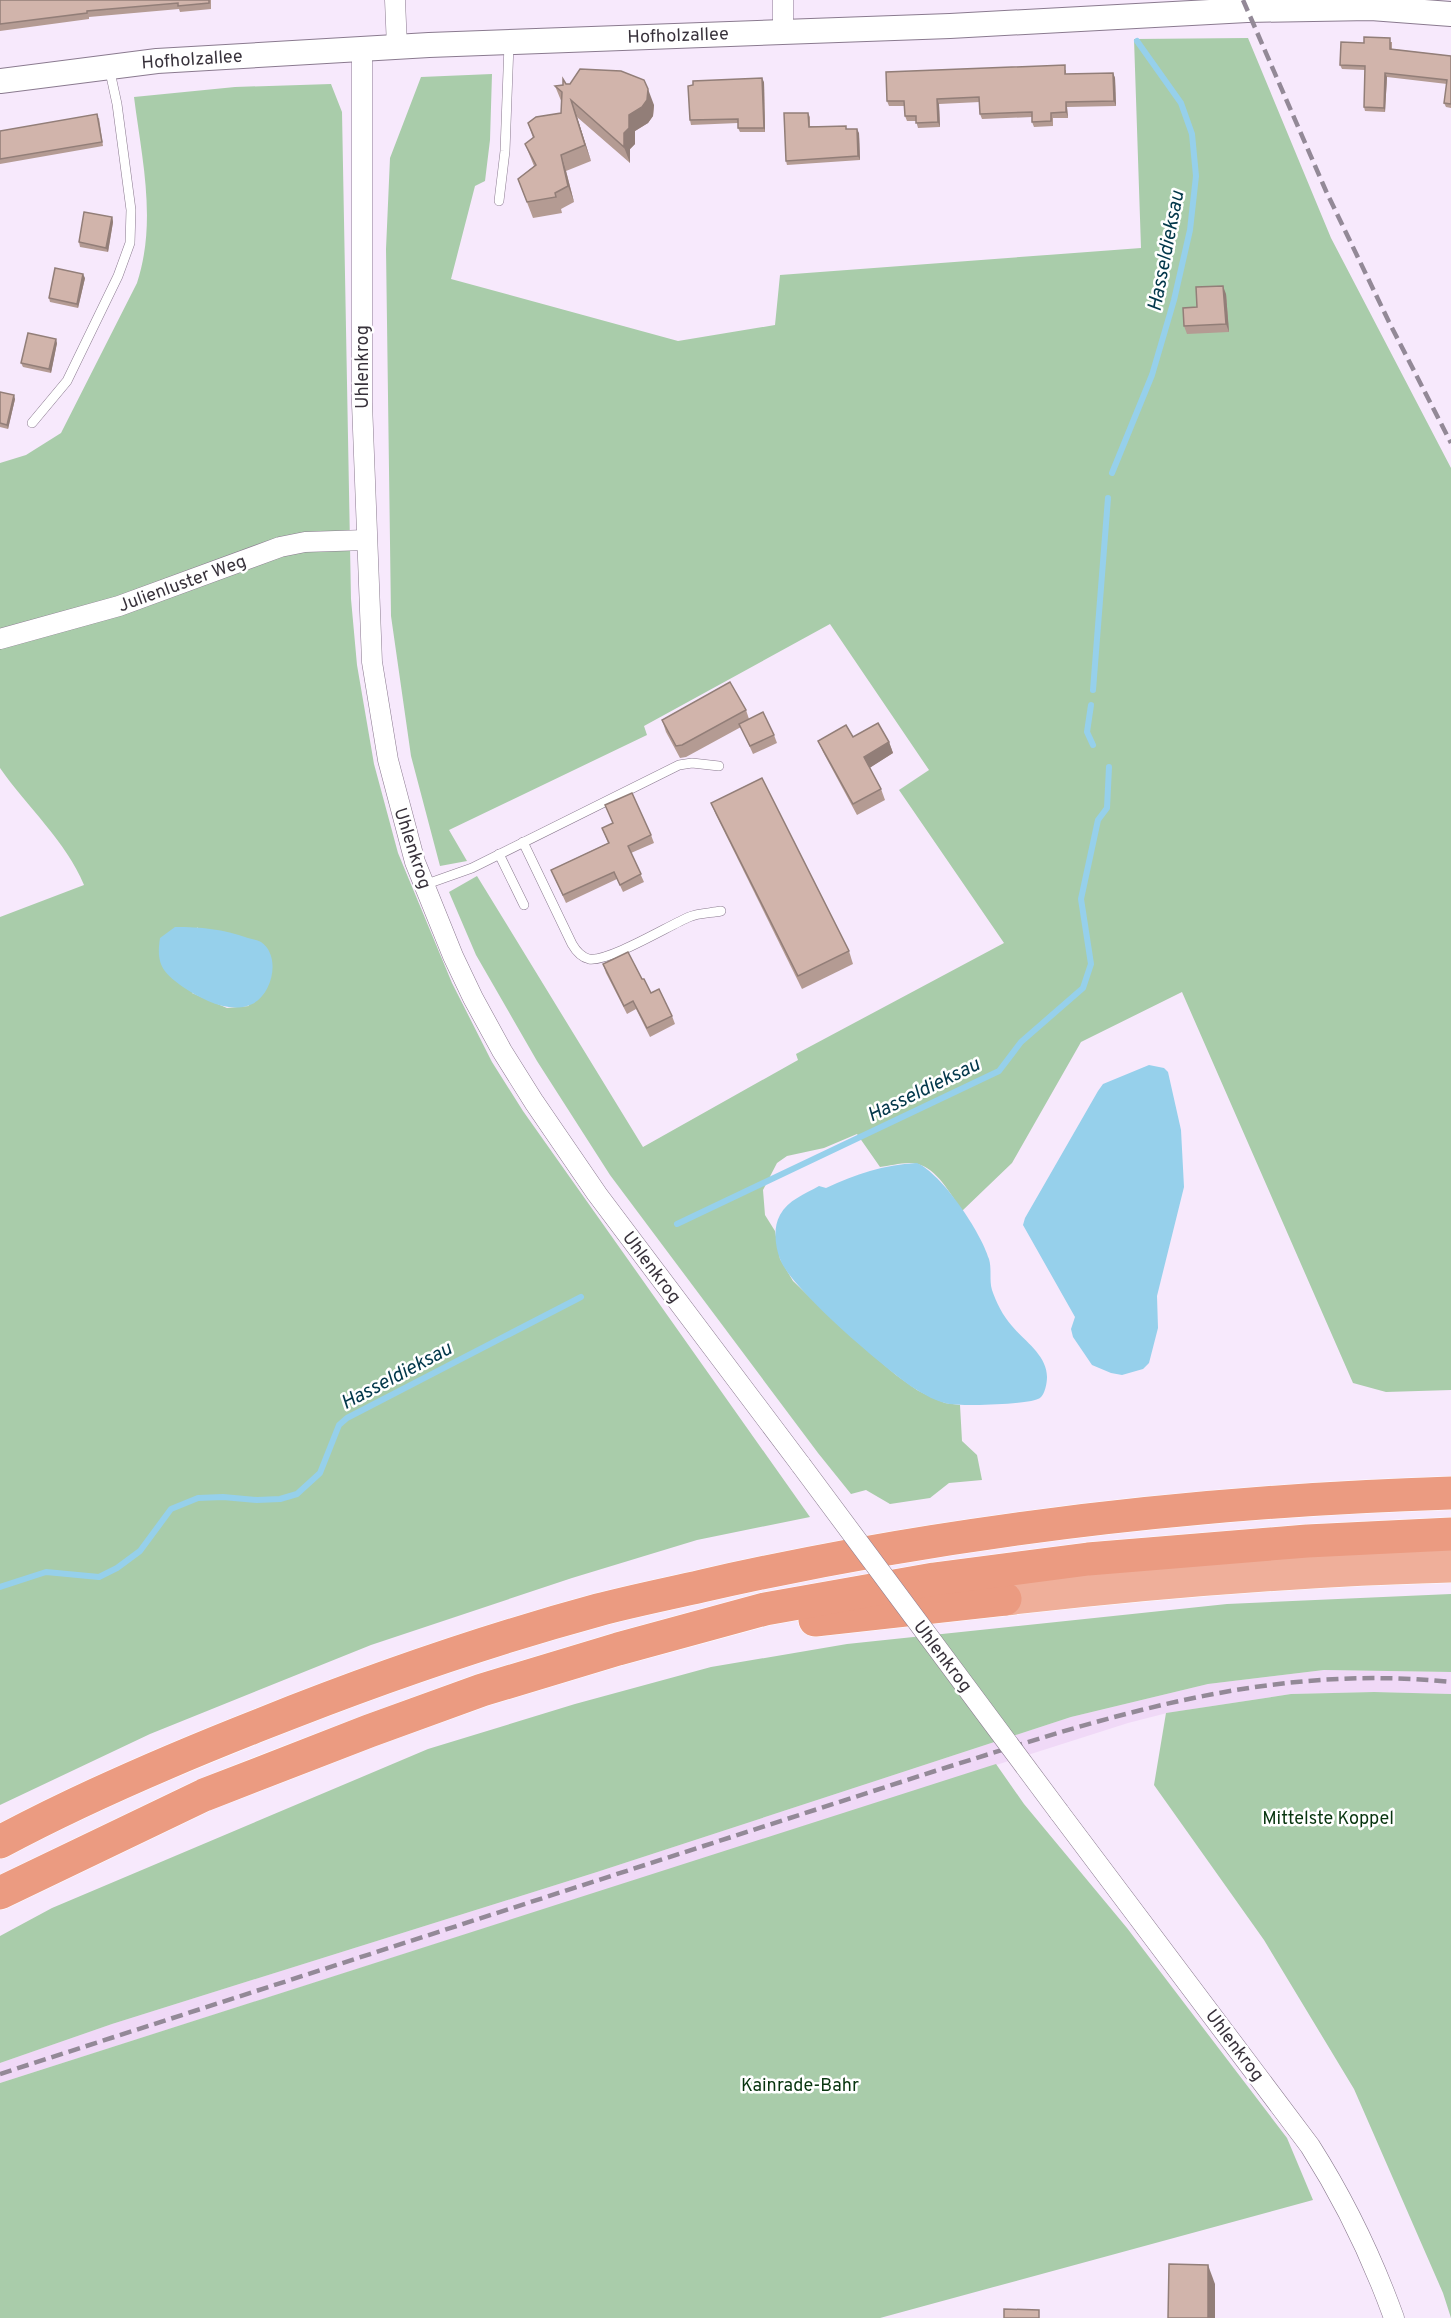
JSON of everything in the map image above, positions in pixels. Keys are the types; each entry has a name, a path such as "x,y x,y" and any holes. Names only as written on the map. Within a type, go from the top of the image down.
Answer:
{"highway":[{"path":"0,1842 192,1752 346,1690 468,1648 600,1610 802,1564 954,1538 1085,1520 1242,1503 1451,1493"},
{"path":"0,1893 204,1795 358,1735 482,1690 765,1608 934,1579 1076,1560 1257,1544 1451,1534"},
{"path":"664,1637 1089,1590 1245,1577 1451,1566"}],"street":[{"path":"395,0 397,47"},
{"path":"783,0 783,32"},
{"name":"Hofholzallee","path":"0,81 157,61 509,41 950,26 1348,4 1451,14"},
{"name":"Uhlenkrog","path":"362,49 362,403 372,663 388,760 401,813 424,885 453,956 502,1051 597,1194 1310,2146 1352,2218 1376,2268 1394,2318"},
{"name":"Julienluster Weg","path":"0,639 119,606 280,547 305,542 366,540"}],"lane":[{"path":"499,201 505,151 509,41"},
{"path":"32,423 67,381 118,276 130,243 131,210 117,104 109,66"},
{"path":"424,885 472,868 679,765 692,762 719,766"},
{"path":"523,842 572,944 576,951 584,957 599,958 609,955 692,916 721,911"},
{"path":"500,854 524,905"}],"shaded area":[{"path":"1324,1670 1451,1672 1451,1694 1374,1692 1291,1694 1167,1713 1128,1723 0,2083 0,2063 112,2024 597,1872 1071,1717 1208,1684"}],"green space":[{"path":"1248,38 1331,238 1451,468 1451,1390 1386,1392 1353,1383 1182,992 1081,1042 1012,1163 962,1211 943,1183 931,1171 913,1163 880,1167 857,1134 824,1148 787,1156 777,1163 763,1190 765,1215 775,1231 780,1259 793,1281 847,1333 896,1375 931,1397 945,1403 960,1405 962,1441 977,1455 982,1480 949,1483 930,1498 890,1504 866,1490 851,1494 610,1175 537,1061 476,955 449,892 477,876 643,1147 798,1060 796,1054 1004,943 899,790 929,770 830,624 644,726 647,735 449,830 467,861 440,866 411,756 391,616 386,249 390,158 421,77 492,74 490,140 485,181 475,186 451,279 678,341 775,325 780,275 1141,248 1134,39"},
{"path":"331,84 342,112 351,599 357,665 374,764 398,853 452,983 492,1062 523,1111 810,1517 697,1540 572,1578 371,1645 150,1734 0,1805 0,917 84,885 57,839 0,768 0,463 26,455 61,433 137,283 143,260 147,214 144,167 134,97 235,87","holes":["197,927 249,1006 227,1008 192,993"]},
{"path":"1451,1594 1451,1672 1324,1670 1208,1684 1071,1717 597,1872 112,2024 0,2063 0,1936 52,1908 428,1749 575,1704 711,1667 847,1644 1227,1604"},
{"name":"Mittelste Koppel","path":"1374,1692 1451,1694 1451,2318 1443,2293 1354,2089 1264,1940 1154,1785 1166,1713 1291,1694"},
{"name":"Kainrade-Bahr","path":"996,1764 1024,1804 1127,1928 1287,2138 1313,2200 880,2318 0,2318 0,2083"}],"water":[{"path":"175,927 221,931 261,942 268,949 273,967 268,987 262,996 247,1006 222,1006 190,992 176,982 165,972 159,955 160,938"},
{"path":"1149,1065 1164,1068 1168,1072 1181,1130 1184,1187 1157,1296 1158,1328 1149,1363 1143,1369 1122,1375 1092,1365 1073,1337 1071,1329 1075,1317 1023,1225 1103,1084"},
{"path":"917,1163 927,1169 949,1191 978,1234 989,1259 991,1286 998,1304 1017,1332 1039,1355 1046,1369 1046,1385 1040,1398 1009,1404 964,1405 945,1403 927,1396 885,1366 841,1329 802,1289 780,1259 776,1243 776,1225 783,1210 792,1201 819,1186 826,1188 870,1171"}],"building":[{"path":"0,0 209,0 209,3 178,6 178,3 87,11 87,13 0,24"},
{"path":"1364,37 1390,38 1390,49 1451,56 1451,104 1444,103 1447,80 1385,73 1384,108 1364,107 1365,66 1340,65 1341,42 1364,43"},
{"path":"1065,65 1065,74 1113,73 1114,101 1066,102 1066,112 1051,113 1051,121 1032,122 1032,112 980,114 979,97 937,99 938,122 916,123 916,116 905,116 904,101 887,101 886,72"},
{"path":"580,69 621,71 644,80 648,89 647,100 642,107 629,115 629,128 624,133 624,147 571,100 585,145 561,155 568,186 555,193 556,197 527,202 518,179 536,165 525,144 534,137 528,123 536,117 561,113 562,92 555,86 563,85 563,79 566,84 570,84"},
{"path":"762,78 764,128 738,128 738,119 690,120 688,86 693,85 693,81"},
{"path":"784,113 808,113 809,127 846,126 846,129 857,129 858,156 786,161"},
{"path":"97,114 102,142 0,159 0,131"},
{"path":"84,212 112,217 106,248 79,242"},
{"path":"55,268 83,274 77,304 49,298"},
{"path":"1223,286 1226,324 1184,326 1183,308 1197,307 1196,287"},
{"path":"28,333 56,339 49,369 21,363"},
{"path":"0,392 14,395 7,425 0,423"},
{"path":"730,682 746,710 682,745 676,746 662,720"},
{"path":"763,712 774,735 750,746 739,724"},
{"path":"878,723 889,742 864,757 881,789 853,804 818,741 846,725 853,737"},
{"path":"762,778 849,951 798,976 711,803"},
{"path":"632,793 651,835 628,846 641,874 620,885 614,872 563,895 551,870 609,843 602,828 613,823 605,805"},
{"path":"628,952 651,993 659,989 672,1016 647,1028 633,1001 624,1006 603,964"},
{"path":"1169,2264 1208,2265 1208,2318 1168,2318"},
{"path":"1004,2309 1039,2310 1039,2318 1004,2318"}],"waterway":[{"name":"Hasseldieksau","path":"1112,473 1152,375 1174,300 1190,230 1196,176 1192,134 1181,103 1137,41"},
{"name":"Hasseldieksau","path":"1093,690 1108,498"},
{"name":"Hasseldieksau","path":"1091,705 1087,732 1093,745"},
{"name":"Hasseldieksau","path":"677,1224 999,1071 1021,1042 1083,988 1091,964 1081,899 1098,820 1107,808 1109,767"},
{"name":"Hasseldieksau","path":"0,1587 46,1572 99,1577 117,1568 140,1551 171,1509 198,1498 223,1497 257,1500 280,1499 297,1494 320,1473 339,1425 347,1418 581,1297"}],"railway":[{"path":"1243,0 1326,191 1451,443"},
{"path":"0,2074 935,1771 1125,1714 1188,1699 1316,1680 1383,1678 1451,1682"}]}
